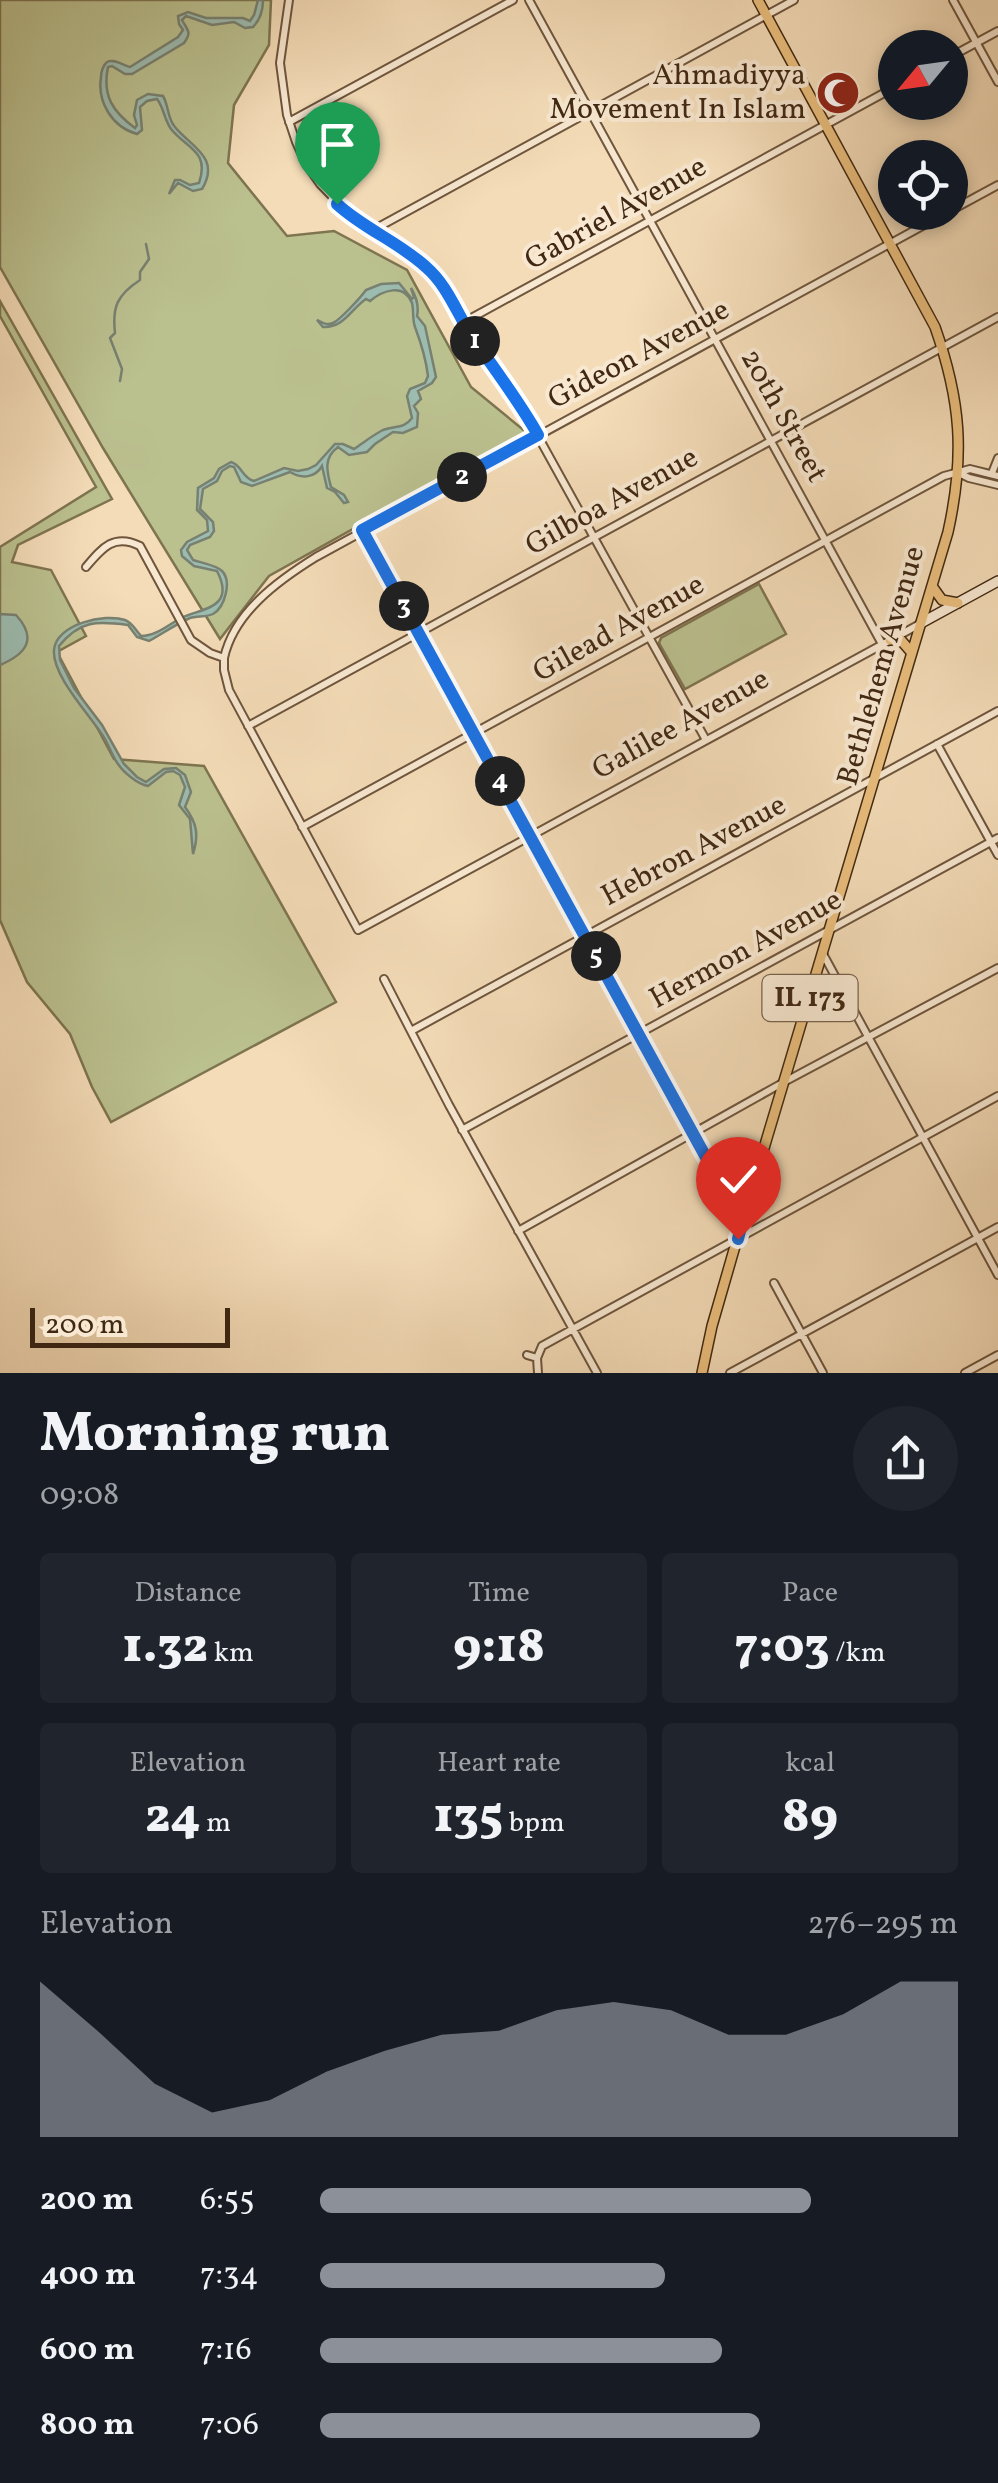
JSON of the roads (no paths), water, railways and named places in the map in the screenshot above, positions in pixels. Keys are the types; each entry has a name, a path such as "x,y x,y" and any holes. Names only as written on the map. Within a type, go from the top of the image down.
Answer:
{"main road":[{"name":"Bethlehem Avenue","path":"702,1373 742,1223 948,532 958,472 956,406 942,347 924,305 758,0"},
{"path":"932,586 942,600 958,603"},
{"path":"886,642 900,639 912,654"}],"street":[{"path":"289,0 280,63 289,122 301,153 320,184 357,222 412,255 441,283 538,435 706,740"},
{"path":"289,122 513,0"},
{"name":"20th Street","path":"529,0 826,542 886,642"},
{"path":"372,230 794,0"},
{"path":"953,0 998,82"},
{"path":"968,47 998,31"},
{"name":"Gabriel Avenue","path":"464,322 878,96"},
{"name":"Gideon Avenue","path":"968,202 998,185"},
{"name":"Gideon Avenue","path":"224,658 232,636 261,598 292,572 362,530 916,230"},
{"name":"Gilboa Avenue","path":"248,726 998,317"},
{"path":"958,472 969,478 995,479 998,458"},
{"name":"Gilead Avenue","path":"302,827 944,476 958,472"},
{"path":"362,530 742,1223"},
{"path":"86,568 110,543 127,540 140,546 191,640 224,658 228,688 302,827"},
{"name":"Galilee Avenue","path":"302,827 358,930 998,581"},
{"name":"Hebron Avenue","path":"411,1030 998,711"},
{"path":"937,744 994,840 998,855"},
{"name":"Hermon Avenue","path":"462,1130 994,840"},
{"path":"823,954 998,1274"},
{"path":"518,1231 998,968"},
{"path":"384,979 462,1130 597,1373"},
{"path":"538,1373 537,1358 542,1346 998,1096"},
{"path":"730,1373 998,1226"},
{"path":"774,1283 823,1373"},
{"path":"527,1355 537,1358"},
{"path":"965,1373 998,1355"}],"waterway":[{"path":"120,381 122,369 110,338 115,333 114,316 121,297 140,280 140,272 149,259 146,244"}],"place":[{"name":"Ahmadiyya Movement In Islam","path":"838,93"}]}
